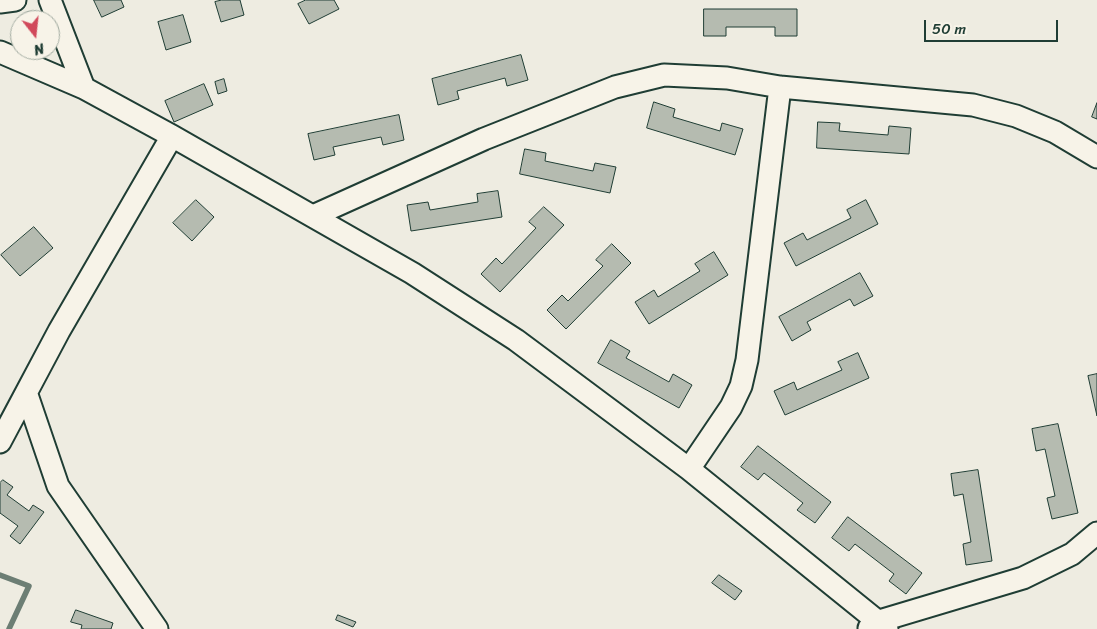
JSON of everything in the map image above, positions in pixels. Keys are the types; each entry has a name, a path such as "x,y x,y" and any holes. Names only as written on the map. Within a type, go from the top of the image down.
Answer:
{"street":[{"path":"0,2 15,0"},
{"path":"50,0 84,88"},
{"path":"0,52 84,88 172,136 412,273 516,340 689,469 877,627 1023,578 1072,554 1097,533"},
{"path":"313,216 484,139 615,87 664,76 727,78 780,87 973,105 1016,116 1055,132 1097,157"},
{"path":"689,469 731,408 741,386 746,360 780,87"},
{"path":"0,442 27,395 59,331 172,136"},
{"path":"27,395 58,486 156,629"}],"building":[{"path":"94,0 121,0 124,7 102,17"},
{"path":"240,0 244,15 221,22 215,2"},
{"path":"306,0 334,0 339,9 309,24 298,4"},
{"path":"704,9 797,9 797,36 775,36 775,27 726,27 726,36 704,36"},
{"path":"183,15 191,42 166,50 158,22"},
{"path":"521,55 528,80 507,86 505,78 457,91 459,99 438,105 432,79"},
{"path":"224,79 227,91 218,94 215,82"},
{"path":"204,84 213,105 174,122 165,101"},
{"path":"654,102 675,109 673,117 720,131 722,123 743,129 735,155 647,128"},
{"path":"1097,103 1097,119 1092,117"},
{"path":"399,115 404,140 383,145 381,137 333,147 335,155 314,160 308,134"},
{"path":"818,122 840,123 839,131 888,135 889,126 911,128 909,154 817,148"},
{"path":"525,149 546,153 545,161 593,171 595,163 616,167 610,193 520,174"},
{"path":"498,191 502,217 411,231 407,205 428,202 430,210 478,202 477,194"},
{"path":"196,200 214,217 192,241 173,223"},
{"path":"866,200 878,224 796,266 784,243 803,233 807,240 851,218 847,210"},
{"path":"544,207 564,225 500,292 481,274 496,258 502,264 536,228 529,222"},
{"path":"34,227 53,248 20,276 1,255"},
{"path":"612,244 631,263 566,329 547,310 562,295 568,301 603,266 596,260"},
{"path":"714,252 728,275 649,324 635,302 654,290 658,297 700,271 695,264"},
{"path":"860,273 873,296 854,306 850,299 807,322 811,330 792,341 779,317"},
{"path":"611,340 630,351 626,358 669,382 673,374 692,385 679,408 598,363"},
{"path":"858,353 869,378 785,415 774,391 794,382 797,390 842,370 838,362"},
{"path":"1097,374 1097,416 1088,376"},
{"path":"1058,424 1078,513 1052,519 1047,498 1055,496 1045,449 1036,451 1032,429"},
{"path":"758,446 831,502 815,523 797,510 803,503 764,473 758,480 741,467"},
{"path":"978,470 992,561 966,565 963,544 971,542 963,494 954,496 951,474"},
{"path":"3,480 13,487 7,495 29,511 33,505 44,512 20,544 10,536 18,526 0,513 0,483"},
{"path":"848,517 922,573 906,594 889,581 894,574 855,544 849,551 832,538"},
{"path":"719,575 742,591 735,600 712,583"},
{"path":"76,610 113,623 111,629 81,629 82,625 71,622"},
{"path":"338,615 356,622 353,627 336,620"}],"waterway":[{"path":"0,575 29,586 9,629"}]}
